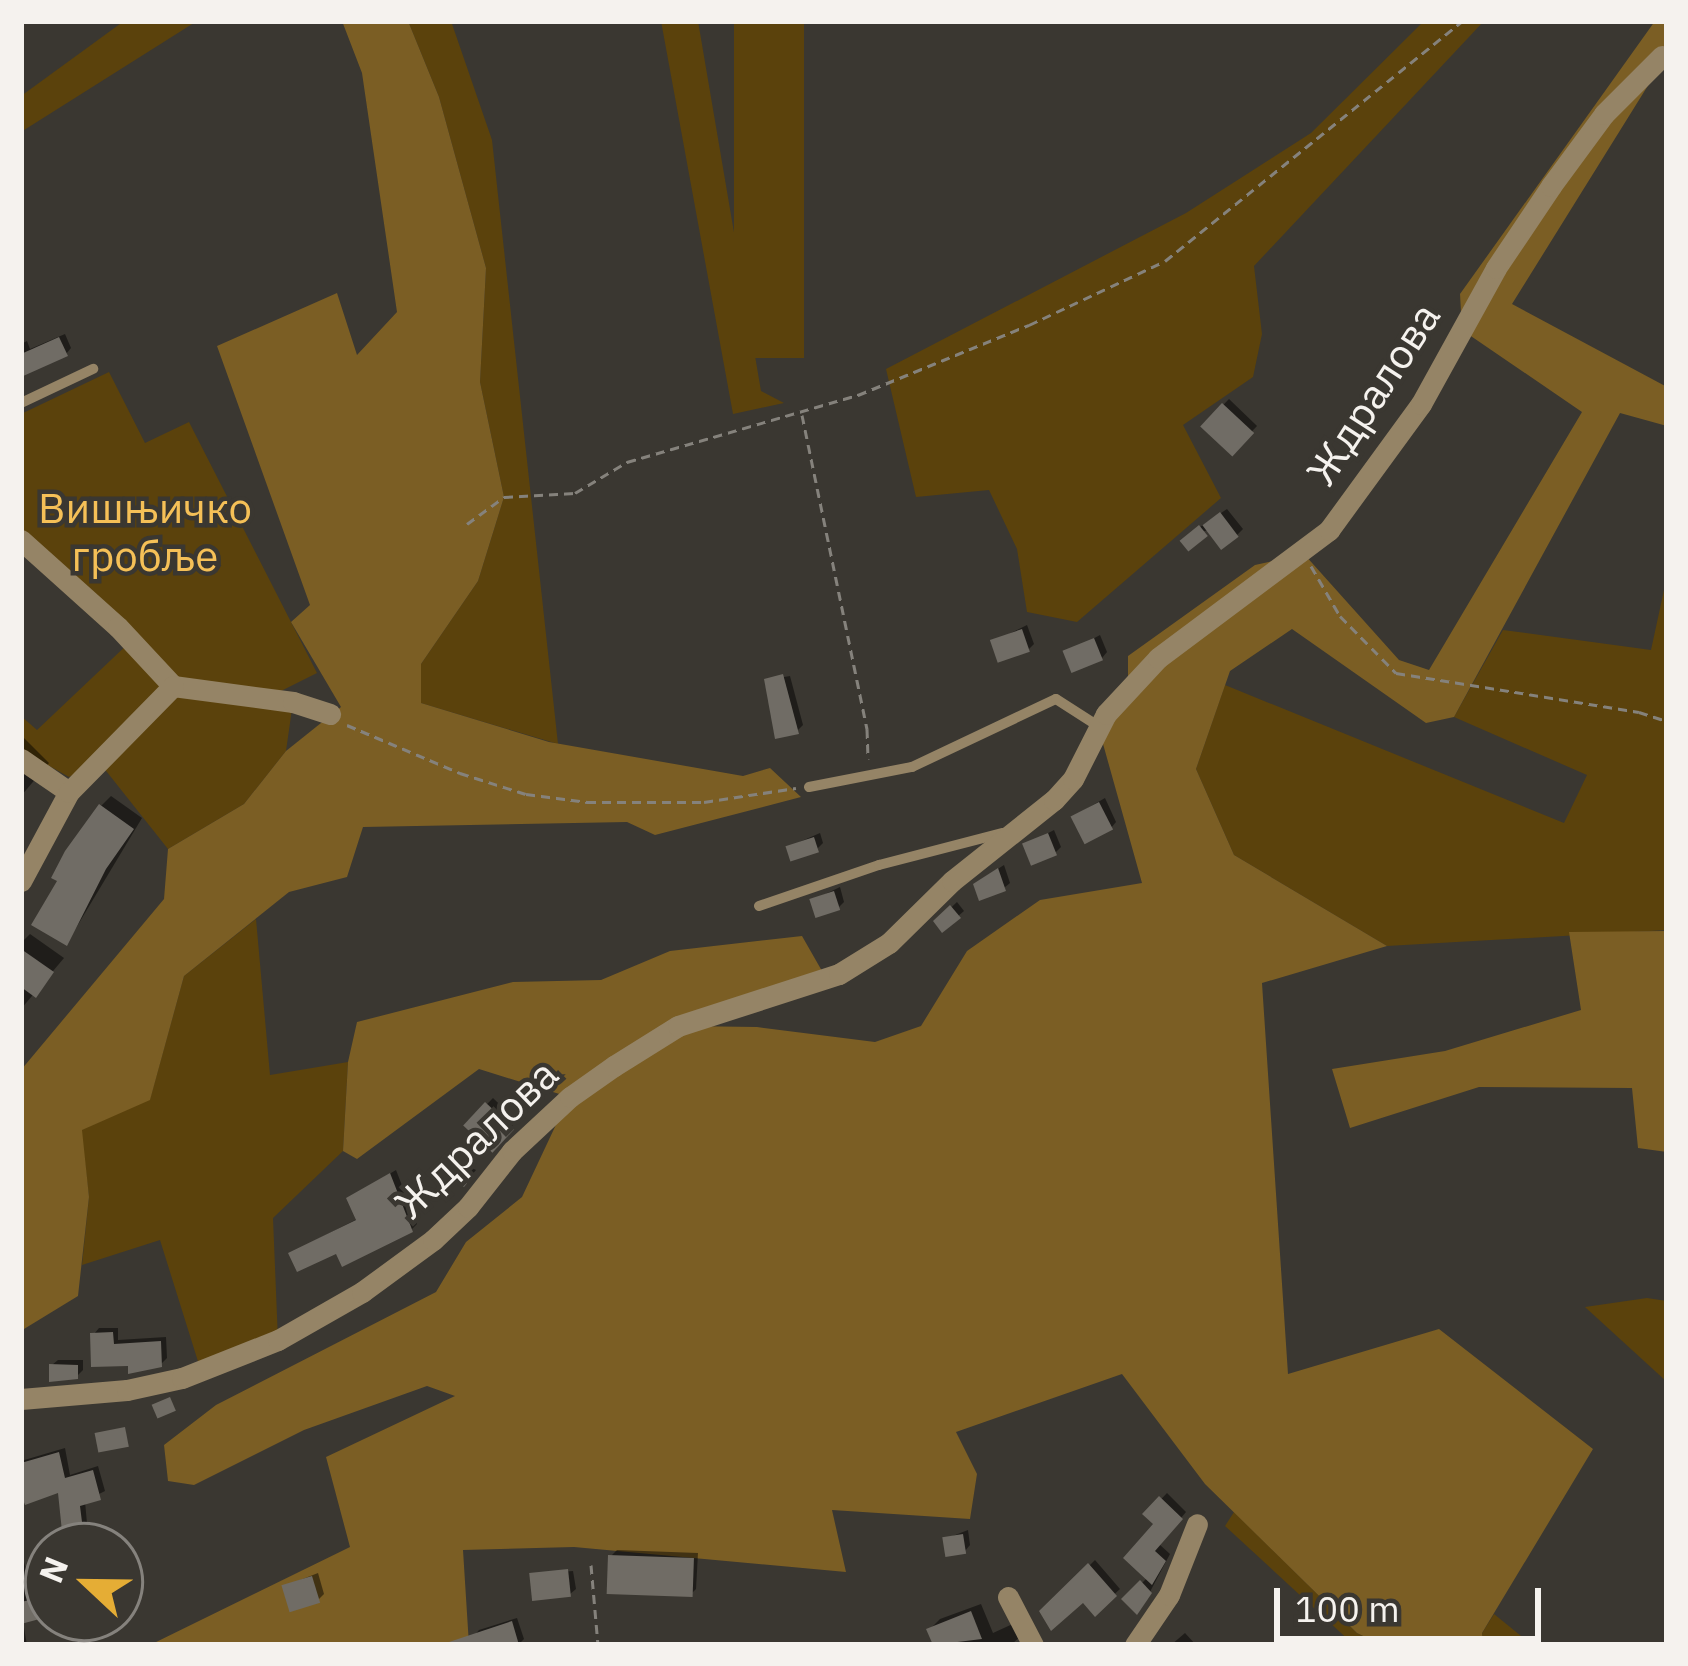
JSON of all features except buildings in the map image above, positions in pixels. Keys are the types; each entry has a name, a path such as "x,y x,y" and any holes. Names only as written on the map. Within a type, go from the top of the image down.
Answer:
{"street":[{"name":"Ждралова","path":"21,1400 127,1390 182,1378 312,1321 433,1240 570,1096 678,1026 865,962 1073,779 1098,727 1159,658 1304,554 1359,493 1421,404 1496,268 1551,185 1604,113 1662,56"},
{"path":"21,540 118,627 173,686 293,702 330,714"},
{"path":"21,881 69,792 173,686"},
{"path":"21,758 69,792"},
{"path":"1135,1645 1169,1595 1198,1524"},
{"path":"1008,1597 1033,1645"}],"lane":[{"path":"21,403 93,369"},
{"path":"809,787 912,767 1054,700 1064,700 1098,727"},
{"name":"Ждралова","path":"759,906 879,865 1015,831"}],"path":[{"path":"467,524 504,497 575,493 627,462 858,395 1029,326 1165,261 1462,21"},
{"path":"801,411 867,729 869,778"},
{"path":"1304,554 1340,616 1396,674 1639,712 1667,721"},
{"path":"330,714 387,744 526,794 645,804 704,802 809,787"},
{"path":"591,1565 598,1645"}],"green space":[{"path":"124,21 197,21 21,132 21,96"},
{"path":"408,21 451,21 492,140 558,744 421,703 421,664 478,581 504,497 480,382 486,268 439,97"},
{"path":"661,21 698,21 761,391 784,403 733,414"},
{"path":"734,21 804,21 804,358 734,358"},
{"path":"1424,21 1484,21 1254,266 1262,334 1253,377 1183,425 1221,498 1077,622 1027,612 1017,549 989,490 916,497 886,369 1186,213 1311,133"},
{"name":"Вишњичко гробље","path":"109,372 145,443 189,422 317,673 275,694 293,702 286,751 244,804 168,849 99,762 69,777 21,750 21,716 37,730 132,640 21,535 21,414"},
{"path":"1667,576 1667,930 1387,946 1234,855 1196,769 1225,685 1564,823 1587,775 1454,717 1503,630 1651,650"},
{"path":"256,919 270,1075 348,1062 343,1151 273,1218 278,1340 201,1371 160,1240 82,1265 89,1197 81,1130 150,1099 184,976"},
{"path":"1647,1298 1667,1301 1667,1382 1585,1307"},
{"path":"1234,1512 1357,1633 1382,1645 1354,1645 1225,1526"},
{"path":"1494,1614 1532,1645 1483,1645 1482,1633"}],"shaded area":[{"path":"342,21 408,21 439,97 486,268 480,382 504,497 478,581 421,664 421,703 549,742 743,776 770,768 801,797 655,835 627,822 363,827 347,877 289,892 184,976 150,1100 82,1130 89,1197 78,1296 24,1329 21,1070 164,899 168,849 244,804 286,751 341,707 291,622 310,605 217,346 337,293 357,355 397,312 362,73"},
{"path":"1655,21 1667,21 1667,55 1512,304 1667,387 1667,426 1620,413 1454,717 1426,723 1292,629 1230,671 1196,769 1234,855 1387,946 1262,983 1288,1374 1439,1329 1593,1449 1482,1633 1483,1645 1382,1645 1357,1633 1205,1484 1122,1374 956,1432 977,1474 970,1519 832,1510 846,1572 574,1547 463,1550 469,1645 150,1645 350,1547 326,1457 455,1396 427,1386 304,1430 194,1485 168,1481 164,1445 216,1405 436,1292 466,1242 522,1197 569,1097 479,1069 357,1159 343,1151 348,1062 357,1022 513,982 601,980 670,951 802,936 826,978 683,1026 757,1027 875,1042 921,1026 967,951 1040,900 1142,883 1098,726 1128,690 1128,656 1255,565 1304,554 1399,660 1429,670 1582,412 1462,330 1460,294"},
{"path":"1667,931 1667,1152 1638,1148 1632,1088 1479,1087 1350,1128 1332,1069 1445,1051 1581,1010 1569,932"}]}
